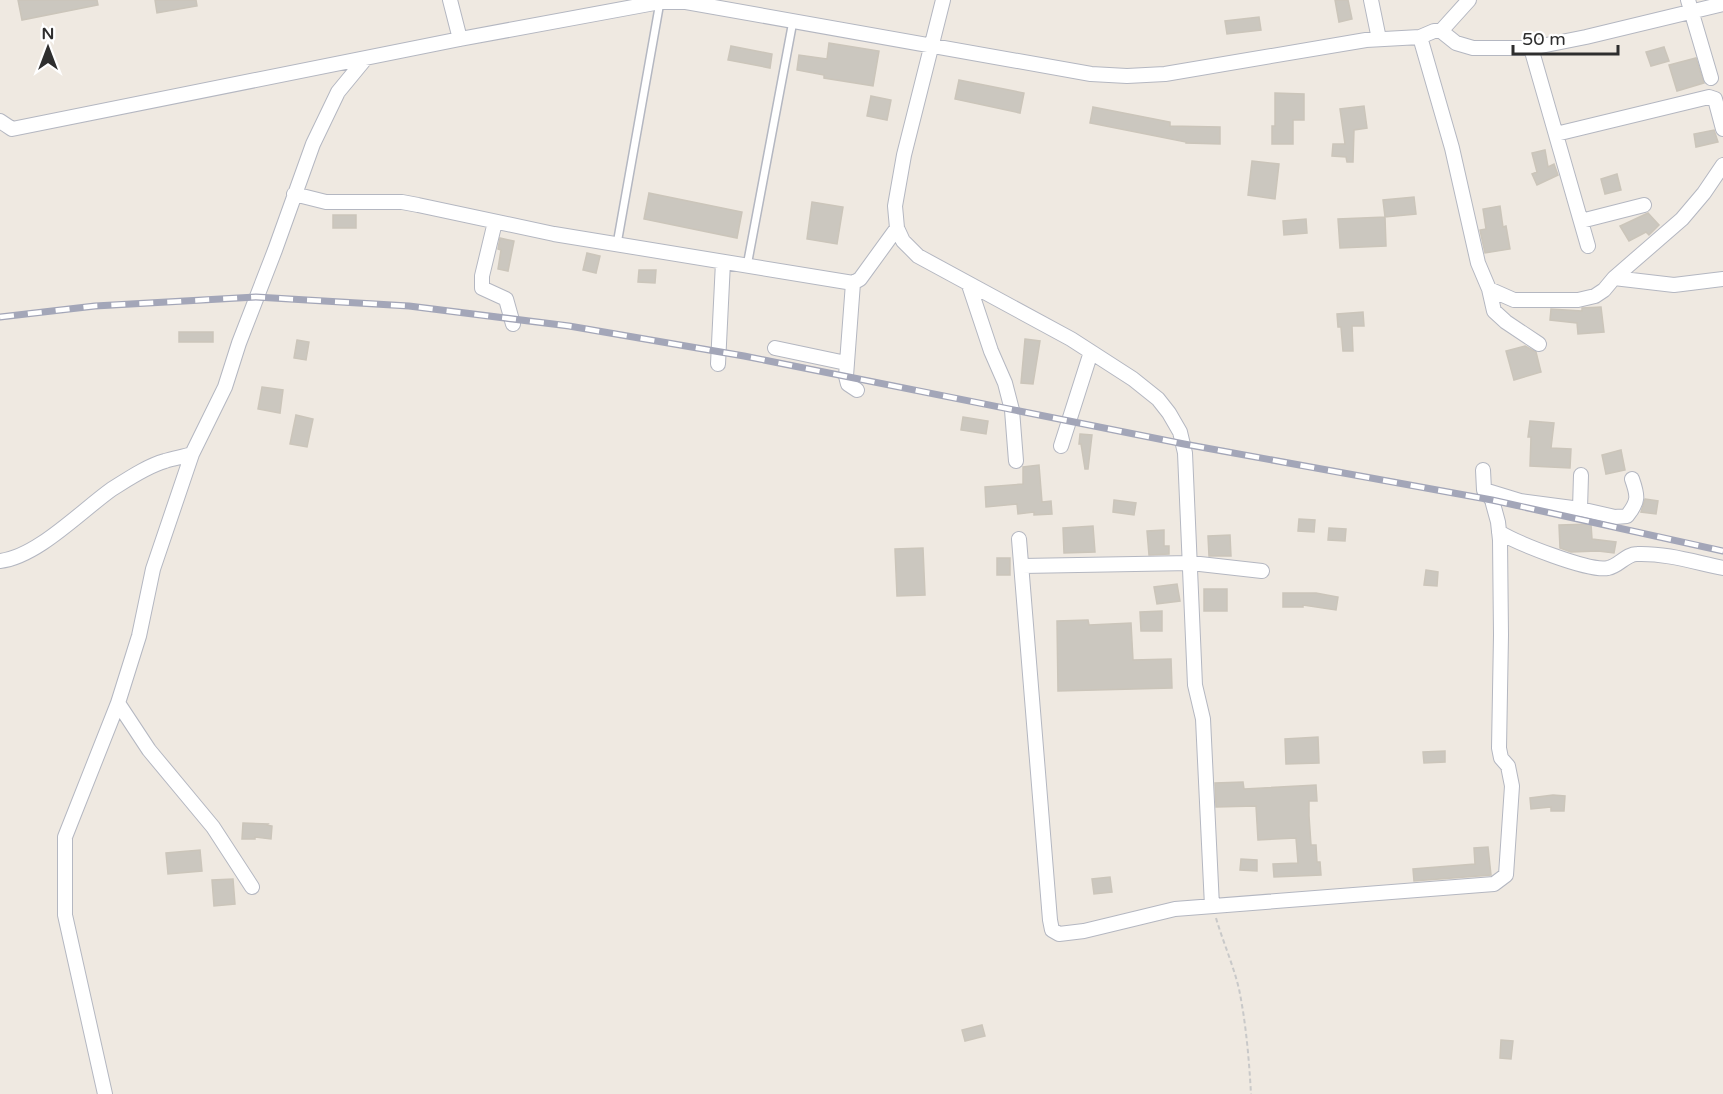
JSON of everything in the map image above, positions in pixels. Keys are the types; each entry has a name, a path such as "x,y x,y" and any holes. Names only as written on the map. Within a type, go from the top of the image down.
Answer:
{"street":[{"path":"450,0 460,39"},
{"path":"944,0 904,155 895,206 897,228 903,241 918,256 1071,339 1133,379 1158,399 1180,432 1185,453 1195,685 1203,719 1212,906"},
{"path":"1371,0 1379,39"},
{"path":"1441,31 1469,0"},
{"path":"0,121 12,129 460,39 660,2 686,2 1091,74 1127,76 1165,74 1355,41 1420,36 1434,31 1441,31 1456,43 1473,48 1531,48 1586,37 1689,6 1723,4"},
{"path":"1689,6 1711,78"},
{"path":"1420,36 1452,148 1478,263 1489,289 1494,311 1539,344"},
{"path":"1531,48 1588,246"},
{"path":"105,1094 65,915 65,837 118,703 139,636 153,569 192,454 225,387 239,343 313,144 338,92 366,58"},
{"path":"1556,134 1709,98 1715,99 1723,129"},
{"path":"1489,289 1514,300 1578,300 1595,296 1682,219 1704,194 1723,165"},
{"path":"294,194 326,202 402,202 617,244 853,283 860,279 897,228"},
{"path":"1581,220 1644,205"},
{"path":"495,222 482,276 482,288 506,299 513,324"},
{"path":"718,364 723,262"},
{"path":"1614,278 1674,285 1723,279"},
{"path":"853,283 846,381 857,390"},
{"path":"969,285 991,351 1005,383 1012,410 1016,461"},
{"path":"775,348 846,363"},
{"path":"1061,446 1071,421 1091,352"},
{"path":"0,561 12,560 29,552 114,489 151,466 192,454"},
{"path":"1019,539 1052,930 1059,934 1084,931 1175,909 1494,884 1506,875 1512,786 1508,766 1501,758 1499,748 1501,634 1499,532 1492,500 1484,490 1483,470"},
{"path":"1580,509 1581,475"},
{"path":"1484,490 1520,501 1580,509 1615,517 1627,516 1636,506 1637,494 1632,478"},
{"path":"1499,532 1550,555 1594,567 1608,568 1632,554 1661,554 1723,568"},
{"path":"1022,566 1191,563 1262,571"},
{"path":"118,703 149,750 213,827 252,886"}],"lane":[{"path":"617,244 660,2"},
{"path":"747,266 793,21"}],"path":[{"path":"1212,906 1227,946 1239,989 1251,1094"}],"building":[{"path":"18,0 97,0 98,5 22,20"},
{"path":"155,0 196,0 197,6 157,13"},
{"path":"1335,0 1348,0 1352,19 1339,22"},
{"path":"1259,17 1261,30 1227,34 1225,21"},
{"path":"829,43 879,51 873,86 824,78 824,75 797,70 799,55 827,59"},
{"path":"731,46 772,54 770,68 728,60"},
{"path":"1664,47 1669,61 1651,66 1646,52"},
{"path":"1696,58 1704,83 1677,91 1669,65"},
{"path":"959,80 1024,93 1020,113 955,99"},
{"path":"1275,93 1304,94 1304,120 1293,120 1293,144 1272,144 1272,126 1275,126"},
{"path":"871,96 891,100 887,120 867,116"},
{"path":"1364,106 1367,128 1354,130 1353,162 1347,162 1346,157 1332,156 1333,144 1345,144 1340,109"},
{"path":"1093,107 1170,122 1170,126 1220,127 1220,144 1186,143 1090,123"},
{"path":"1714,130 1718,142 1696,147 1694,134"},
{"path":"1545,150 1548,167 1554,164 1558,175 1537,185 1532,174 1537,172 1532,153"},
{"path":"1252,161 1279,164 1275,199 1248,195"},
{"path":"1617,174 1621,190 1605,194 1601,179"},
{"path":"649,193 742,212 737,238 644,219"},
{"path":"1414,197 1416,214 1385,217 1383,200"},
{"path":"812,202 843,207 837,244 807,239"},
{"path":"1500,206 1503,227 1506,226 1510,249 1485,253 1480,230 1486,229 1483,209"},
{"path":"1648,213 1659,225 1649,235 1646,232 1629,241 1620,226"},
{"path":"333,215 356,215 356,228 333,228"},
{"path":"1385,217 1386,246 1340,248 1338,219"},
{"path":"1306,219 1307,233 1284,235 1283,221"},
{"path":"500,238 514,241 508,271 498,269"},
{"path":"587,253 600,256 596,273 583,270"},
{"path":"639,270 656,270 655,283 638,282"},
{"path":"1601,307 1604,332 1578,334 1577,323 1550,320 1551,309 1582,311 1582,308"},
{"path":"1363,312 1364,326 1352,326 1353,351 1343,351 1341,327 1338,327 1337,314"},
{"path":"179,332 213,332 213,342 179,342"},
{"path":"1025,339 1040,341 1033,384 1021,383"},
{"path":"297,340 309,342 306,360 294,358"},
{"path":"1525,346 1536,352 1541,372 1514,380 1506,351"},
{"path":"262,387 283,390 280,413 258,409"},
{"path":"296,415 313,419 307,447 290,444"},
{"path":"963,417 988,421 986,434 961,430"},
{"path":"1530,421 1554,423 1551,448 1571,449 1570,468 1530,466 1531,437 1528,437"},
{"path":"1080,434 1092,435 1088,469 1085,469 1081,444 1079,444"},
{"path":"1621,450 1625,470 1606,474 1602,455"},
{"path":"1039,465 1042,502 1051,501 1052,514 1034,515 1034,512 1018,514 1017,504 986,507 985,487 1023,484 1023,467"},
{"path":"1645,499 1658,501 1656,514 1641,512"},
{"path":"1114,500 1136,503 1134,515 1113,512"},
{"path":"1299,519 1315,520 1314,532 1298,531"},
{"path":"1591,524 1592,539 1616,542 1614,553 1571,552 1560,548 1559,525"},
{"path":"1093,526 1095,552 1064,553 1063,528"},
{"path":"1329,528 1346,529 1345,541 1328,540"},
{"path":"1164,530 1164,546 1169,546 1169,554 1149,555 1147,531"},
{"path":"1230,535 1231,556 1209,556 1208,536"},
{"path":"923,548 925,595 897,596 895,549"},
{"path":"997,558 1010,558 1010,575 997,575"},
{"path":"1426,570 1438,572 1437,586 1424,585"},
{"path":"1177,584 1180,601 1157,604 1154,587"},
{"path":"1204,589 1227,589 1227,611 1204,611"},
{"path":"1283,593 1316,593 1338,597 1336,610 1303,605 1303,607 1283,607"},
{"path":"1162,611 1162,631 1141,631 1140,612"},
{"path":"1088,620 1089,625 1131,623 1133,660 1171,659 1172,688 1058,691 1057,621"},
{"path":"1318,737 1319,763 1286,764 1285,739"},
{"path":"1445,751 1445,762 1424,763 1423,752"},
{"path":"1243,782 1244,789 1316,785 1317,801 1309,801 1309,816 1311,845 1316,845 1317,862 1320,862 1321,875 1274,877 1273,864 1298,863 1296,838 1258,840 1256,806 1216,807 1215,783"},
{"path":"1565,796 1564,811 1551,811 1551,807 1531,809 1530,798"},
{"path":"243,823 272,826 271,839 255,837 255,839 242,839"},
{"path":"1488,847 1491,875 1414,881 1413,869 1475,864 1474,848"},
{"path":"200,850 202,871 168,874 166,853"},
{"path":"1241,859 1257,860 1257,871 1240,870"},
{"path":"1110,877 1112,892 1094,894 1092,879"},
{"path":"233,879 235,904 214,906 212,880"},
{"path":"982,1025 985,1036 965,1041 962,1030"},
{"path":"1501,1040 1513,1041 1511,1059 1500,1058"}],"railway":[{"path":"0,317 95,306 256,297 409,306 569,326 744,356 1184,444 1492,500 1723,551"}]}
